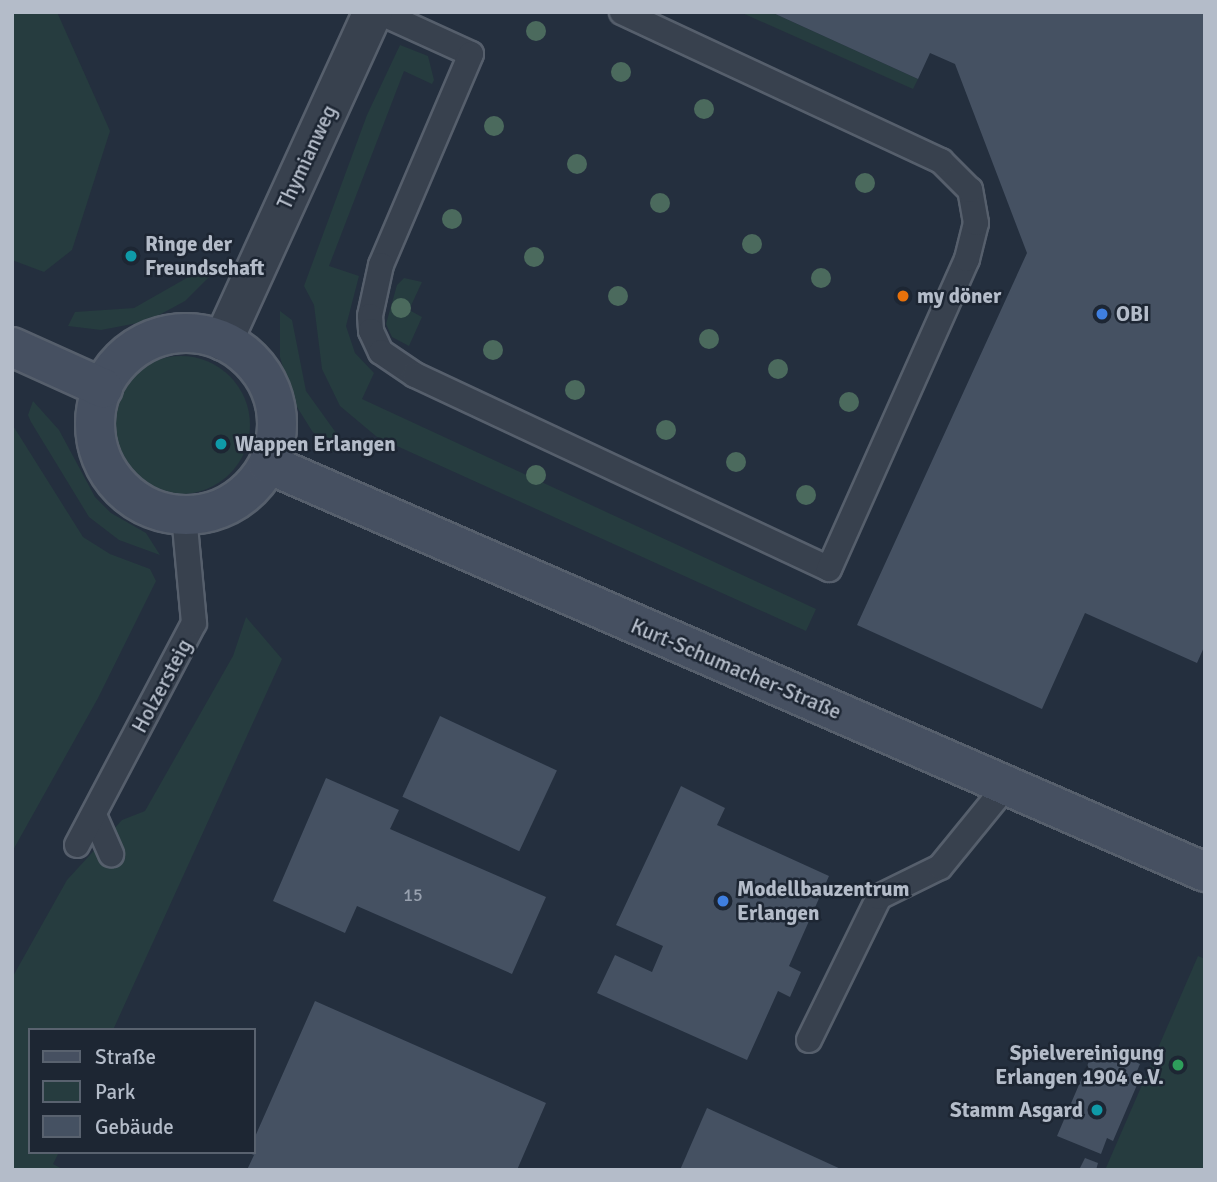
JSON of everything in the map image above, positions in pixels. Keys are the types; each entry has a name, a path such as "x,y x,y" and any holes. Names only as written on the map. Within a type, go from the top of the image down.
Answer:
{"main road":[{"path":"192,333 223,341 255,364 270,388 277,422 268,464 251,488 230,504 184,515 142,504 112,477 96,437 103,388 127,356 157,338 192,333"},
{"path":"12,347 103,388"},
{"name":"Kurt-Schumacher-Straße","path":"268,464 1205,872"}],"street":[{"name":"Thymianweg","path":"223,341 373,12"}],"lane":[{"path":"379,12 471,54 381,265 370,316 375,345 415,375 829,569 958,280 974,237 976,210 966,182 950,166 622,12"},
{"name":"Holzersteig","path":"77,845 194,623 184,515"},
{"path":"809,1040 879,897 940,867 1006,786"},
{"path":"93,815 111,854"}],"green space":[{"path":"12,12 57,12 110,131 72,250 44,272 12,260"},
{"path":"740,12 771,12 918,79 913,89"},
{"path":"400,45 428,56 434,80 432,84 404,71 329,266 359,276 346,326 355,353 374,373 362,399 816,609 806,631 377,437 340,406 322,369 314,305 304,286 367,115"},
{"path":"192,275 209,277 185,301 148,321 101,330 68,326 75,312 134,308"},
{"path":"404,278 422,282 409,310 422,317 409,346 392,337 386,324 397,285"},
{"path":"280,311 292,320 306,391 339,437 333,452 312,431 292,399 280,357"},
{"path":"181,356 207,362 230,376 244,399 250,425 244,451 230,474 207,488 181,494 155,488 132,474 118,451 112,425 118,399 132,376 155,362"},
{"path":"33,401 59,430 95,497 111,513 146,533 160,555 119,540 89,517 31,422 28,415"},
{"path":"12,424 83,537 110,554 150,569 156,581 98,698 12,852"},
{"path":"246,617 282,659 114,1028 28,1028 28,1154 58,1154 53,1164 64,1170 12,1170 12,978 67,880 122,820 145,811 233,656"},
{"name":"Spielvereinigung Erlangen 1904 e.V.","path":"1198,956 1205,959 1205,1170 1105,1170"}],"building":[{"name":"OBI","path":"771,12 1205,12 1205,645 1197,663 1085,613 1042,709 857,625 1027,253 955,64 930,53 918,79"},
{"path":"440,716 557,771 519,851 402,797"},
{"path":"326,778 399,810 390,829 546,897 512,974 357,906 345,933 273,901"},
{"name":"Modellbauzentrum Erlangen","path":"681,786 725,808 717,825 829,876 789,966 801,972 790,997 778,991 747,1060 597,993 615,955 652,972 663,946 616,925"},
{"path":"315,1001 546,1103 517,1170 247,1170 254,1155 251,1154 256,1154 256,1134"},
{"name":"Stamm Asgard","path":"1096,1045 1140,1064 1132,1083 1137,1085 1113,1141 1107,1138 1101,1154 1057,1136"},
{"path":"707,1108 843,1170 680,1170"},
{"path":"1085,1158 1098,1163 1096,1170 1079,1170"}],"place":[{"name":"Ringe der Freundschaft","path":"131,256"},
{"name":"my döner","path":"903,296"},
{"name":"OBI","path":"1102,314"},
{"name":"Wappen Erlangen","path":"221,444"},
{"name":"Modellbauzentrum Erlangen","path":"723,901"},
{"name":"Spielvereinigung Erlangen 1904 e.V.","path":"1178,1065"},
{"name":"Stamm Asgard","path":"1097,1110"}]}
